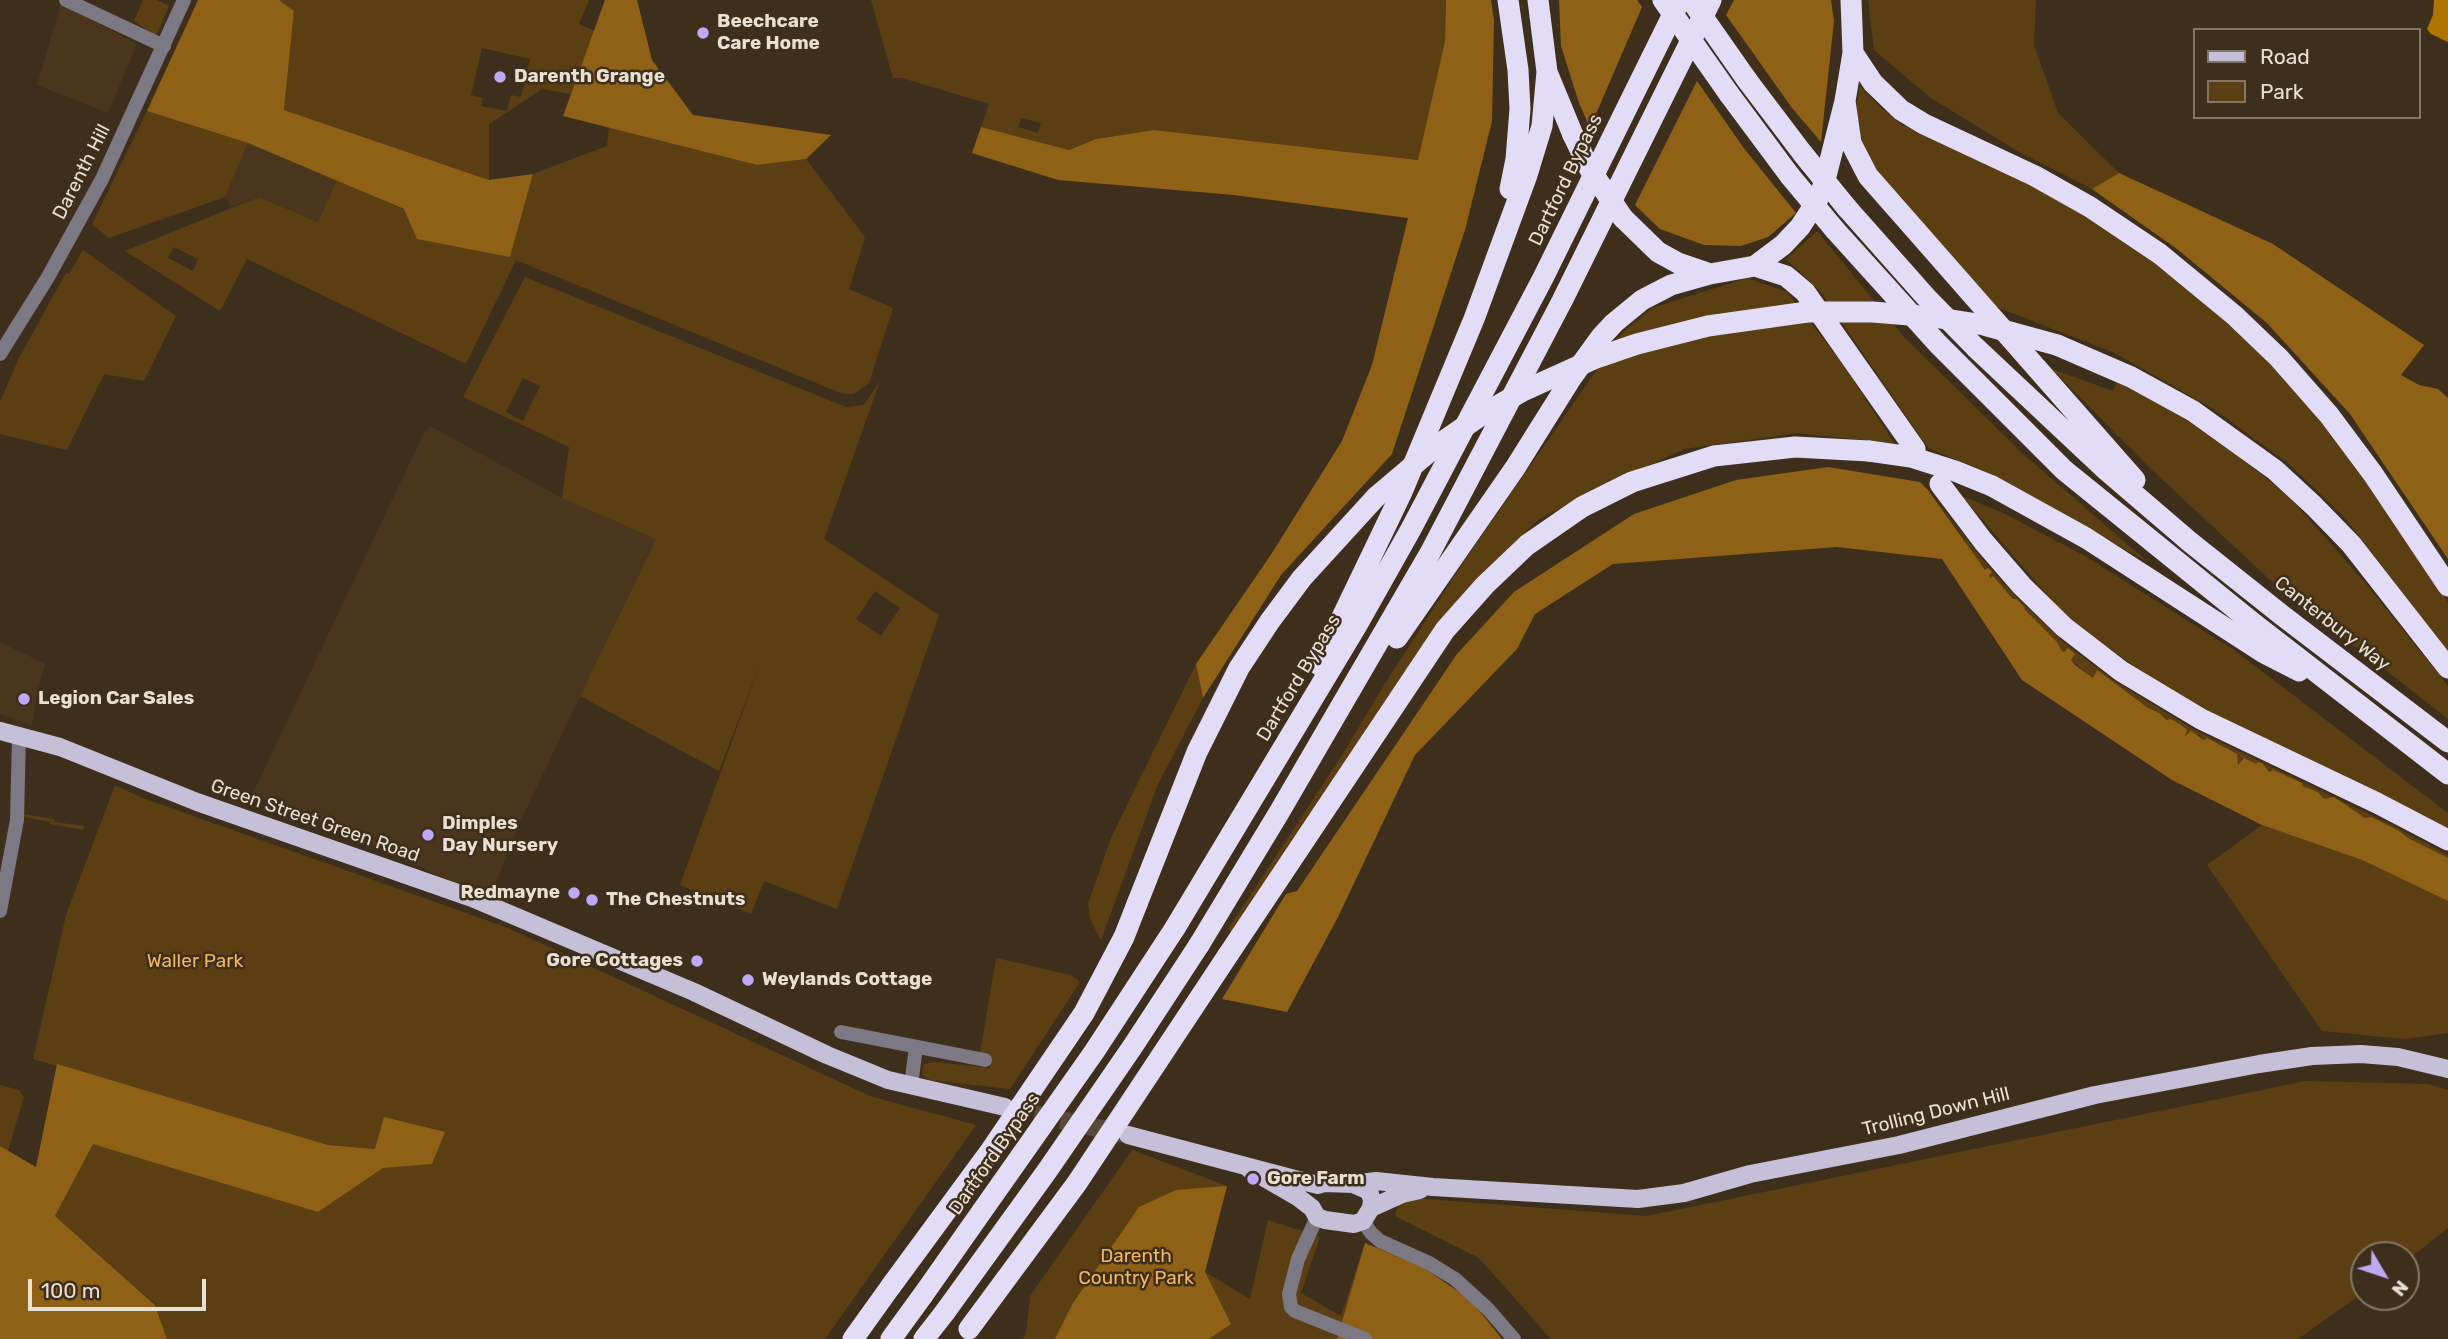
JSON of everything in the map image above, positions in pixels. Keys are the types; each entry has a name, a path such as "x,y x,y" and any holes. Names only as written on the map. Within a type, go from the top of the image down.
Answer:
{"highway":[{"path":"1437,414 1505,204 1516,159 1520,95 1508,0"},
{"path":"1257,793 1437,414 1527,175 1542,126 1546,72 1538,0"},
{"path":"1662,0 1790,176 1835,230 1938,344 2064,470 2168,556 2448,774"},
{"name":"Dartford Bypass","path":"891,1339 1087,1063 1175,928 1257,793 1411,529 1543,278 1680,0"},
{"path":"1690,0 1746,80 1803,154 1917,287 1975,347 2106,470 2190,542"},
{"path":"924,1339 1086,1114 1199,945 1280,811 1436,541 1562,301 1710,0"},
{"path":"1755,266 1791,237 1817,201 1824,184 1845,101 1853,53 1851,0"},
{"path":"1853,53 1873,83 1900,110 2035,176 2090,207 2160,254 2234,315 2279,358 2329,415 2373,474 2448,586"},
{"path":"1546,72 1573,135 1598,181 1623,218 1658,252 1678,263 1710,274"},
{"path":"1845,101 1851,143 1868,176 2190,542"},
{"path":"1280,811 1371,681 1407,621 1515,468 1572,377 1601,337 1627,312 1648,297 1671,285 1710,274 1755,266 1786,276 1805,292 1914,449"},
{"path":"853,1339 983,1160 1078,1022 1102,981 1137,904 1197,752 1239,668 1301,578 1376,498 1435,447 1523,391 1596,358 1637,344 1708,326 1807,312 1873,312 1933,317 1984,325 2057,345 2131,377 2193,411 2275,470 2351,544 2448,668"},
{"path":"965,1334 1077,1183 1445,630 1485,585 1527,545 1557,523 1641,478 1714,456 1795,447 1869,451 1911,457 1992,486 2086,538 2263,653 2338,690"},
{"path":"1940,484 2022,586 2064,627 2121,671 2201,719 2377,803 2448,841"},
{"name":"Canterbury Way","path":"2190,542 2448,741"}],"main road":[{"name":"Green Street Green Road","path":"0,731 60,747 197,802 472,898 694,992 858,1068 911,1086 1005,1107"},
{"name":"Trolling Down Hill","path":"1353,1184 1377,1181 1617,1199 1648,1198 1684,1193 1751,1174 1899,1144 2095,1095 2259,1064 2312,1056 2361,1054 2409,1059 2448,1069"},
{"path":"1128,1135 1318,1185 1353,1184 1369,1191 1372,1200 1367,1215 1345,1223 1315,1212 1249,1169"},
{"path":"1315,1212 1311,1200 1318,1185"},
{"name":"Trolling Down Hill","path":"1367,1215 1402,1194 1433,1187"}],"street":[{"path":"66,0 164,46"},
{"name":"Darenth Hill","path":"0,355 103,179 184,0"},
{"path":"0,911 17,820 19,735"},
{"path":"841,1032 985,1060"},
{"path":"911,1086 916,1047"},
{"path":"1315,1212 1289,1294 1291,1307 1365,1339"},
{"path":"1367,1215 1371,1233 1380,1241 1424,1260 1455,1279 1488,1309 1514,1339"}],"shaded area":[{"path":"2434,0 2448,0 2448,42 2431,34 2427,29 2433,15"},
{"path":"61,4 137,44 108,113 37,85"},
{"path":"248,143 337,180 319,222 259,197 231,207 225,197"},
{"path":"430,426 562,498 656,538 519,824 490,898 253,793 422,437"},
{"path":"0,642 45,664 37,691 32,725 0,714"}],"green space":[{"path":"143,0 157,0 169,6 156,36 134,21"},
{"path":"198,0 279,0 294,11 284,110 489,180 533,174 510,257 417,239 404,209 248,143 147,111"},
{"path":"279,0 589,0 579,24 594,31 571,94 542,89 489,124 489,180 284,110 294,11","holes":["482,48 530,59 521,97 511,95 507,111 481,106 483,98 471,95"]},
{"path":"605,0 637,0 652,60 693,115 831,135 806,159 757,165 563,116"},
{"path":"871,0 1446,0 1445,41 1418,160 1154,130 1096,139 1069,150 981,127 989,104 902,78 893,78","holes":["1021,118 1041,123 1038,133 1018,127"]},
{"path":"1446,0 1491,0 1494,20 1492,121 1465,230 1392,454 1281,575 1203,698 1196,664 1272,553 1342,441 1372,365 1408,218 1234,195 1058,180 972,153 981,127 1069,150 1096,139 1154,130 1418,160 1445,41"},
{"path":"1559,0 1637,0 1642,7 1590,128 1561,46"},
{"path":"1734,0 1831,0 1834,21 1821,142 1792,108 1726,15"},
{"path":"1868,0 2036,0 2034,45 2058,113 2119,173 2092,189 2019,152 1931,98 1874,50"},
{"path":"1697,81 1743,147 1796,213 1768,237 1741,246 1704,245 1660,229 1635,205"},
{"path":"1860,86 1901,124 1994,165 2106,227 2183,283 2266,358 2317,414 2378,496 2448,602 2448,651 2344,517 2288,463 2215,410 2115,353 1994,306 1869,162 1854,122"},
{"path":"147,111 248,143 225,197 109,238 92,224"},
{"path":"609,126 757,165 806,159 865,237 849,289 893,308 869,383 854,394 843,394 516,260 466,364 247,259 220,311 125,251 259,197 318,222 337,180 510,257 533,174 607,146","holes":["174,247 198,259 193,271 168,258"]},
{"path":"2119,173 2273,244 2424,345 2401,375 2419,385 2438,389 2448,398 2448,559 2350,414 2267,323 2177,249 2092,189"},
{"path":"1817,231 1903,336 2023,454 2149,563 1998,477 1928,448 1820,291 1786,259"},
{"path":"83,250 176,316 144,381 104,374 67,450 0,434 0,402 19,358 66,273 69,274"},
{"path":"525,277 846,407 864,405 880,381 824,539 939,615 837,909 764,881 751,914 680,885 761,661 719,771 580,696 656,539 562,498 569,447 463,397","holes":["523,378 540,386 523,421 506,412","875,591 900,608 881,636 856,619"]},
{"path":"1747,278 1787,292 1844,366 1894,443 1798,433 1684,449 1539,519 1464,595 1404,673 1232,932 1228,929 1341,757 1465,560 1623,332 1652,308"},
{"path":"2052,369 2113,391 2117,382 2197,423 2289,497 2363,580 2448,686 2448,719 2269,579 2149,467"},
{"path":"1828,467 1920,482 1985,570 1988,568 1992,572 1990,578 1993,576 2013,599 2017,599 2057,642 2062,651 2068,648 2075,654 2071,660 2075,665 2093,678 2097,670 2148,708 2181,725 2187,730 2185,736 2191,731 2204,740 2207,738 2237,754 2238,765 2244,758 2256,764 2263,764 2269,772 2273,770 2302,783 2302,786 2318,792 2324,799 2334,797 2365,818 2371,817 2398,830 2448,858 2448,901 2362,860 2262,825 2172,780 2022,680 1942,559 1837,547 1613,564 1535,614 1517,649 1415,755 1338,917 1287,1012 1222,999 1286,894 1297,891 1457,654 1514,592 1634,514 1736,480"},
{"path":"1928,490 1982,559 2017,598 2067,645 2113,680 2195,730 2388,823 2448,855 2448,858 2398,830 2371,817 2365,818 2334,798 2324,799 2318,792 2301,786 2286,775 2271,770 2268,772 2258,762 2256,765 2244,758 2238,765 2199,735 2184,736 2165,717 2096,671 2093,678 2071,660 2075,654 2068,648 2062,651 2057,642 2023,609 2017,599 1988,575 1991,573 1964,543 1966,541"},
{"path":"1962,496 2003,513 2085,556 2234,650 2448,813 2448,829 2244,730 2171,691 2092,637 2054,603"},
{"path":"1196,664 1203,698 1158,784 1101,940 1090,919 1088,904 1111,838"},
{"name":"Waller Park","path":"115,785 140,797 508,928 870,1096 976,1125 825,1339 167,1339 155,1304 55,1216 93,1143 318,1212 383,1168 431,1163 376,1149 328,1145 33,1059 66,915"},
{"path":"24,814 84,826 83,830 50,824 24,817"},
{"path":"2262,825 2362,860 2448,901 2448,1033 2405,1039 2322,1031 2207,865"},
{"path":"996,958 1071,975 1080,982 1010,1089 930,1080 922,1075 924,1064 936,1062 989,1068 991,1056 980,1053"},
{"path":"57,1064 328,1145 375,1149 384,1117 445,1132 432,1164 383,1168 318,1212 93,1144 55,1216 155,1305 167,1339 0,1339 0,1146 36,1167"},
{"path":"2306,1081 2428,1084 2448,1090 2448,1228 2420,1250 2420,1241 2350,1241 2350,1302 2298,1339 1551,1339 1479,1258 1395,1216 1400,1197 1647,1216"},
{"path":"0,1085 19,1090 24,1097 8,1151 0,1146"},
{"name":"Darenth Country Park","path":"1132,1150 1227,1186 1205,1272 1250,1299 1268,1220 1320,1237 1301,1293 1341,1316 1365,1243 1424,1268 1475,1303 1502,1339 1022,1339 1026,1334 1030,1296"},
{"path":"1227,1186 1205,1272 1231,1324 1209,1339 1055,1339 1073,1303 1139,1207 1176,1190"},
{"path":"1365,1243 1424,1268 1470,1300 1502,1339 1337,1339"}],"tunnel":[{"path":"1008,1108 1124,1134"}],"place":[{"name":"Beechcare Care Home","path":"703,33"},
{"name":"Darenth Grange","path":"500,77"},
{"name":"Legion Car Sales","path":"24,699"},
{"name":"Dimples Day Nursery","path":"428,835"},
{"name":"Redmayne","path":"574,893"},
{"name":"The Chestnuts","path":"592,900"},
{"name":"Gore Cottages","path":"697,961"},
{"name":"Weylands Cottage","path":"748,980"},
{"name":"Gore Farm","path":"1253,1179"}]}
